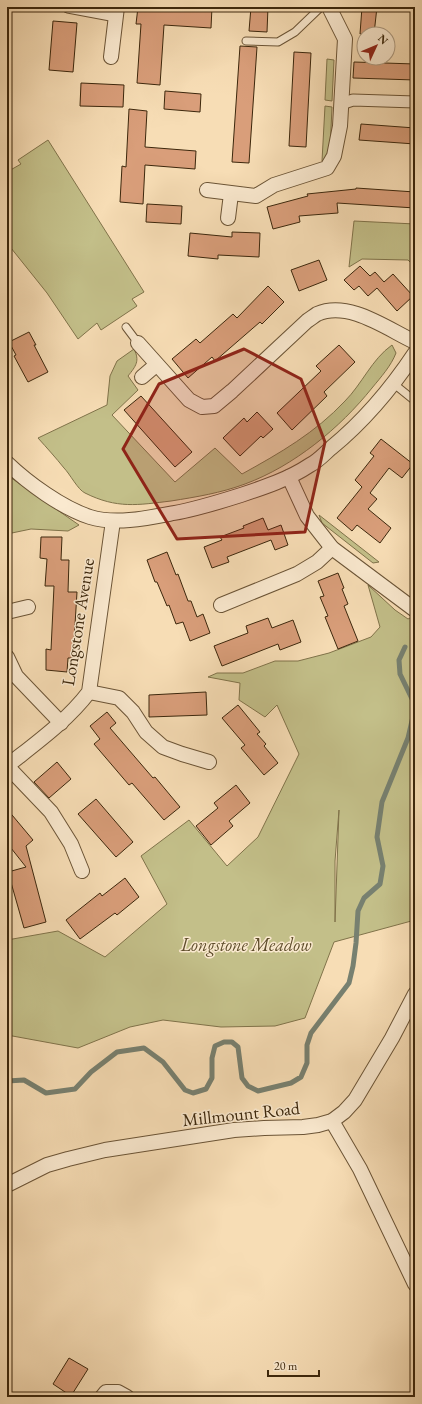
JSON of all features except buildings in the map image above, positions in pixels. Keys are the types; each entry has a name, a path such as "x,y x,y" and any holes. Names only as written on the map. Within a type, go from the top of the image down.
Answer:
{"street":[{"path":"68,7 116,11 111,57"},
{"path":"207,190 256,196 274,185 319,172 327,168 334,156 340,126 345,40 329,7"},
{"path":"341,104 353,100 415,102"},
{"path":"228,218 231,194"},
{"path":"138,343 189,400 202,407 214,406 307,321 318,314 335,310 354,312 415,342"},
{"path":"7,463 43,492 90,517 113,520 153,517 189,510 249,492 289,477 311,465 344,438 370,412 394,384 415,353"},
{"path":"142,377 156,364"},
{"path":"289,477 307,516 332,548 415,610"},
{"name":"Longstone Avenue","path":"7,766 61,722 90,692 113,520"},
{"path":"221,605 297,574 317,562 332,548"},
{"path":"7,612 28,607"},
{"path":"7,657 16,676 61,722"},
{"path":"90,692 119,698 133,712 146,732 163,747 208,762"},
{"path":"7,766 51,812 71,844 82,870"},
{"name":"Millmount Road","path":"7,1185 47,1165 105,1150 234,1130 303,1127 332,1121 344,1112 355,1100 392,1038 415,994"},
{"path":"332,1121 360,1169 415,1284"},
{"path":"102,1397 106,1392 118,1392 127,1397"}],"lane":[{"path":"246,41 278,42 295,32 322,7"},
{"path":"126,327 138,343"},
{"path":"394,384 415,401"}],"highlighted area":[{"path":"244,349 301,379 325,442 305,532 177,539 123,449 159,384"}],"green space":[{"path":"327,59 334,60 332,101 325,100"},
{"path":"325,106 332,107 330,151 327,157 322,161"},
{"path":"48,140 144,292 132,299 137,306 101,330 97,323 78,339 47,293 7,243 7,172 21,164 18,160"},
{"path":"354,221 415,224 415,267 408,260 362,259 349,267"},
{"path":"392,345 396,353 386,371 359,403 331,431 315,444 281,467 245,484 227,490 190,498 148,504 118,504 107,502 82,491 38,438 107,405 110,376 117,361 134,349 137,360 128,376 138,390 112,415 175,482 215,448 242,474 296,442 322,423 351,394 373,364"},
{"path":"7,475 79,525 68,531 31,529 7,534"},
{"path":"319,515 379,562 373,563 322,523"},
{"name":"Longstone Meadow","path":"368,585 395,610 408,619 412,617 415,619 415,920 334,942 305,1018 275,1026 221,1027 163,1020 130,1027 78,1048 7,1035 7,940 58,931 105,957 167,904 141,856 189,820 227,866 258,837 299,754 277,705 265,717 239,700 240,683 208,677 217,673 243,673 275,661 298,661 329,653 371,637 380,627","holes":["339,810 335,922 335,861"]}],"waterway":[{"path":"405,647 399,660 400,674 415,705"},
{"path":"7,1081 24,1080 46,1093 75,1089 91,1072 117,1052 144,1048 163,1062 185,1090 193,1093 206,1089 212,1078 212,1058 215,1046 224,1042 232,1042 238,1047 242,1078 248,1086 258,1091 291,1083 301,1077 307,1063 307,1045 311,1033 349,983 356,943 358,911 364,898 380,884 383,866 377,837 382,802 408,738 415,708"}]}
